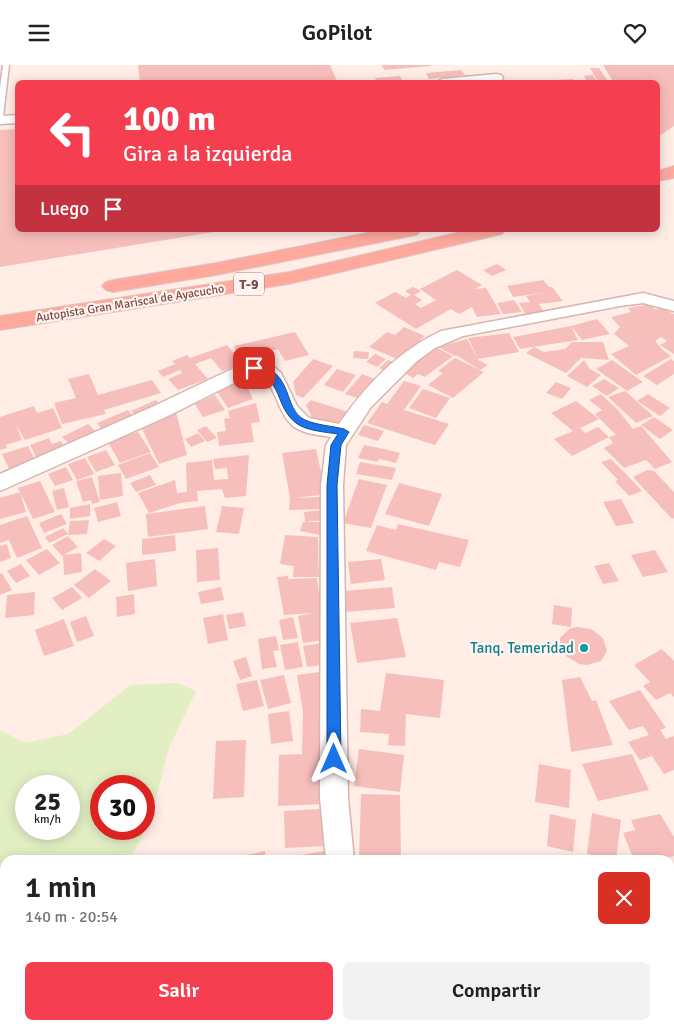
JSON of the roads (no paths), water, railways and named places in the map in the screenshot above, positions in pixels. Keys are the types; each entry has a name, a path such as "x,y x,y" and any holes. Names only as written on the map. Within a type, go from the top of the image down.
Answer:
{"highway":[{"path":"660,176 674,172"},
{"path":"660,192 674,189"},
{"name":"Autopista Gran Mariscal de Ayacucho","path":"0,305 216,269 401,232"},
{"name":"Autopista Gran Mariscal de Ayacucho","path":"0,323 289,278 486,232"}],"street":[{"path":"474,80 496,78"},
{"path":"0,119 15,119"},
{"path":"340,855 334,798 332,485 336,445 364,402 410,357 447,335 643,298 674,306"},
{"path":"0,483 151,416 241,372 254,368 264,369 276,380 294,415 301,422 344,432"}],"lane":[{"path":"0,119 6,65"}],"place":[{"name":"Tanq. Temeridad","path":"584,648"}]}
